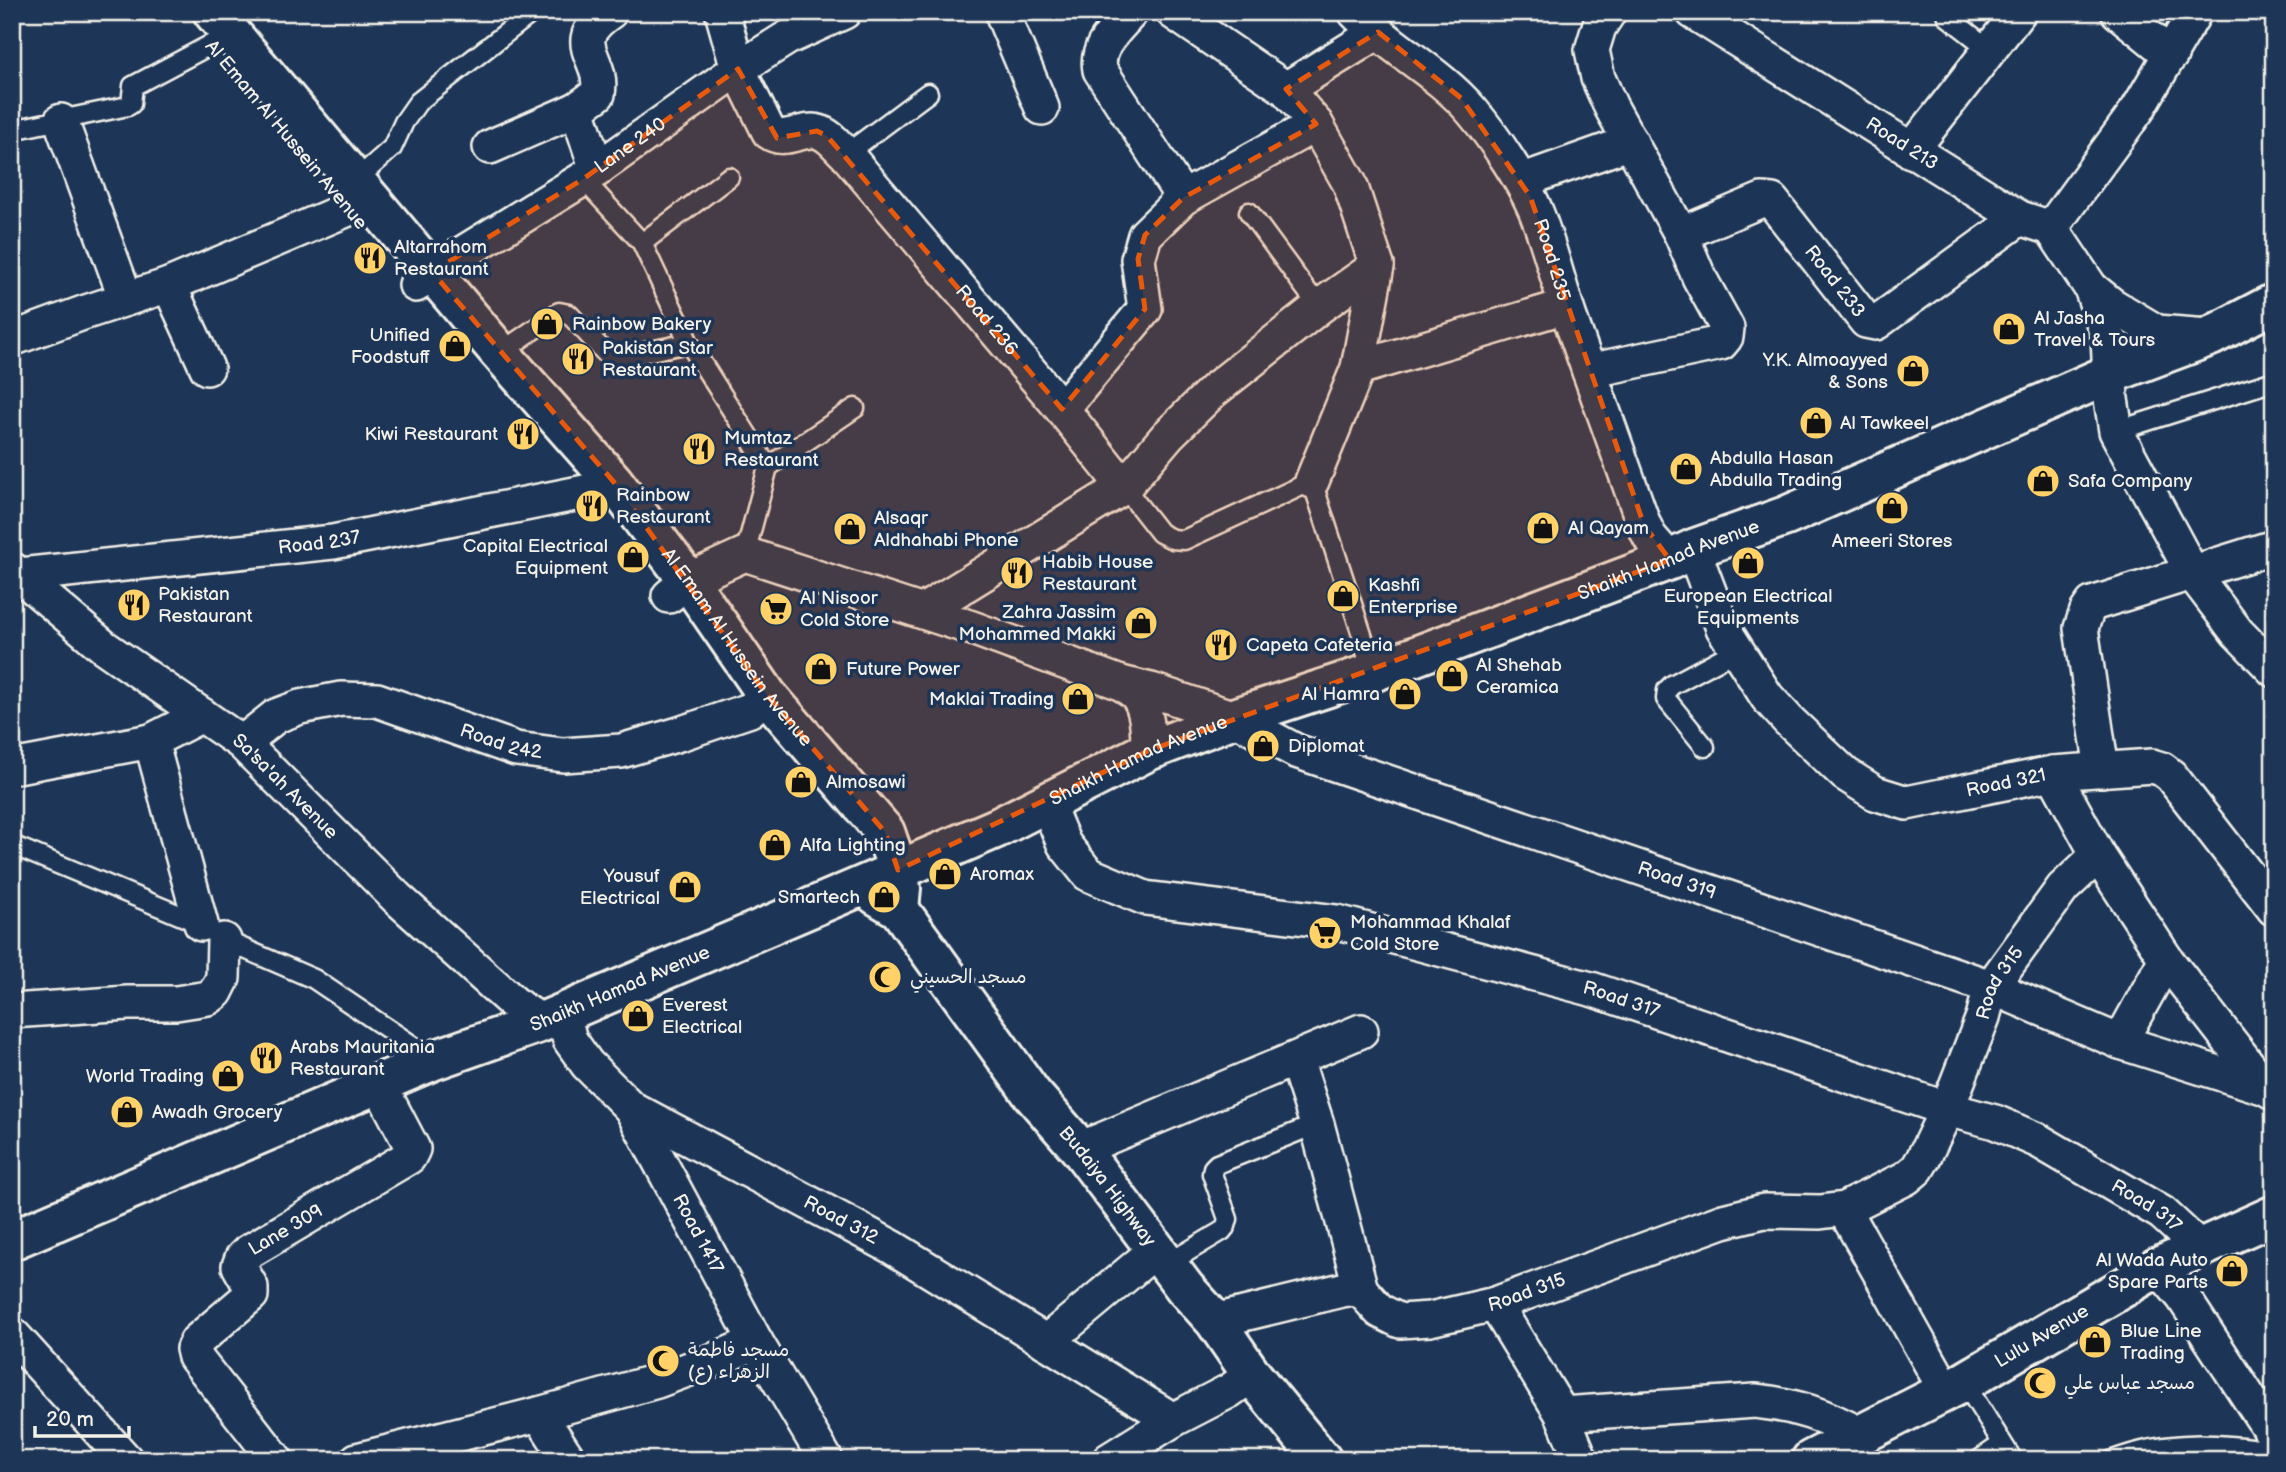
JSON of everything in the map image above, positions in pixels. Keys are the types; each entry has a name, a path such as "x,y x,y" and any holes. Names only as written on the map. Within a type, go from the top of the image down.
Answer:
{"street":[{"name":"Al Emam Al Hussein Avenue","path":"185,12 228,45 360,205 601,486"},
{"name":"Road 236","path":"722,12 738,69 769,132 779,137 817,131 827,136 846,154 1062,409 1124,487"},
{"name":"Lane 240","path":"424,279 590,174 738,69 787,38 844,12"},
{"path":"1131,12 1100,50 1100,70 1183,198"},
{"path":"1589,371 1721,343 1726,337 1727,328 1699,277 1681,234 1611,107 1598,78 1592,50 1599,27 1609,12"},
{"name":"Road 213","path":"1693,12 1910,150 2036,223 2091,288 2112,305 2157,332 2211,336"},
{"path":"1910,150 2019,12"},
{"path":"2118,12 2171,55"},
{"path":"2036,223 2138,109 2195,12"},
{"path":"490,147 577,109 598,94 600,85 587,40 592,27 607,13"},
{"path":"1003,14 1042,108"},
{"path":"1185,15 1286,89 1316,124 1350,184 1377,266 1359,369 1312,481"},
{"path":"1286,89 1367,22"},
{"name":"Road 235","path":"1367,22 1388,43 1461,98 1521,181 1537,213 1566,306 1644,524 1650,537 1681,554"},
{"path":"577,109 590,174"},
{"path":"61,121 126,299"},
{"path":"1062,409 1145,309 1138,259 1145,235 1183,198 1316,124"},
{"path":"1521,181 1630,142"},
{"name":"Road 233","path":"1681,234 1762,200 1772,201 1866,321 1872,324 2036,223"},
{"path":"12,339 169,285 360,205"},
{"path":"923,611 1124,487 1168,435 1213,391 1319,307 1377,266"},
{"name":"Al Emam Al Hussein Avenue","path":"424,279 500,353 678,588 758,702 850,823 865,852 864,885"},
{"path":"169,285 207,368"},
{"name":"Road 213","path":"2091,288 2108,337 2112,415 2116,431"},
{"name":"Shaikh Hamad Avenue","path":"12,1240 434,1060 553,1018 864,885 996,828 1148,751 1234,718 1366,675 1787,516 2110,374 2211,336 2274,303"},
{"path":"1359,369 1566,306"},
{"path":"2116,431 2193,574 2237,632 2274,670"},
{"name":"Road 237","path":"16,572 332,542 601,486"},
{"path":"2102,770 2081,628 2092,604 2274,547"},
{"path":"678,588 745,554 923,611 1121,683 1151,690 1234,718"},
{"name":"Road 321","path":"1681,554 1723,628 1767,696 1788,720 1845,774 1875,793 1907,803 2053,774 2152,766 2171,776 2274,909"},
{"name":"Sa'sa'ah Avenue","path":"16,572 104,647 242,743 397,898 516,1005 553,1018"},
{"path":"1121,683 1136,694 1144,712 1148,751"},
{"name":"Road 242","path":"242,743 276,716 300,706 341,699 377,700 516,749 563,755 621,751 679,734 758,702"},
{"name":"Al Emam Al Hussein Avenue","path":"758,702 885,832 898,870"},
{"path":"12,767 151,741 202,715"},
{"name":"Road 319","path":"1234,718 1296,751 1991,987 2120,1042 2270,1090"},
{"path":"12,1011 128,1003 176,1003 208,998 216,992 223,978 213,932 151,741"},
{"name":"Road 319","path":"2053,774 2098,855 2166,958 2270,1090"},
{"name":"Road 317","path":"1046,801 1064,844 1088,874 1145,898 1337,922 1591,989 1947,1109 1995,1122 2039,1141 2162,1213 2200,1248"},
{"name":"Road 315","path":"1361,1290 1380,1311 1400,1321 1430,1319 1495,1304 1723,1221 1764,1211 1820,1212 1843,1209 1906,1178 1917,1169 1947,1109 1983,1017 1991,987 2063,888 2098,855"},
{"path":"898,870 901,888 898,909"},
{"name":"Budaiya Highway","path":"864,885 898,909 1032,1094 1080,1149 1161,1257 1214,1321 1252,1375 1322,1460"},
{"path":"2120,1042 2166,958"},
{"name":"Road 1417","path":"553,1018 587,1064 631,1108 756,1342 826,1460"},
{"path":"1080,1149 1361,1031"},
{"path":"1214,1321 1346,1289 1361,1290 1317,1124 1296,1059"},
{"name":"Lane 309","path":"276,1460 195,1357 193,1349 197,1341 251,1295 251,1287 239,1266 248,1252 412,1153 413,1149 380,1084"},
{"name":"Road 312","path":"631,1108 892,1247 1173,1420"},
{"path":"1843,1209 1955,1386"},
{"name":"Lulu Avenue","path":"1811,1460 1955,1386 2158,1267 2274,1215"},
{"path":"1046,1342 1161,1257"},
{"path":"2158,1267 2183,1297 2274,1436"},
{"path":"1495,1304 1562,1414 1581,1460"},
{"path":"12,1334 126,1460"},
{"path":"357,1460 657,1381 756,1342"},
{"path":"1109,1460 1252,1375"},
{"path":"1562,1414 1755,1401 1810,1410 1860,1434"},
{"path":"539,1413 569,1460"}],"lane":[{"path":"1947,12 1948,17 1989,49"},
{"path":"360,205 393,148 404,122 418,102 529,15"},
{"path":"12,130 128,106 131,104 133,86 228,45"},
{"path":"846,154 928,93"},
{"path":"590,174 642,243 689,343 768,467"},
{"path":"642,243 729,177"},
{"path":"1249,212 1319,307"},
{"path":"500,353 559,312 569,314 611,359 689,343"},
{"path":"2116,431 2274,381"},
{"path":"745,554 768,467 855,408"},
{"path":"1124,487 1160,533 1172,539 1184,540 1312,481 1364,641 1367,656 1366,675"},
{"path":"1705,747 1666,699 1667,690 1737,650"},
{"path":"12,845 314,979 434,1060"},
{"path":"1161,1257 1222,1231 1226,1226 1228,1219 1212,1174 1217,1164 1317,1124"},
{"path":"1955,1386 2013,1460"},
{"path":"2113,1460 2129,1453 2206,1443 2274,1451"},
{"path":"1979,1460 2002,1444"}],"highlighted area":[{"path":"1378,32 1461,98 1530,196 1644,525 1670,560 1148,751 898,870 885,832 767,695 613,481 432,272 583,179 738,69 777,138 817,131 827,136 1062,409 1145,309 1138,259 1145,235 1183,198 1316,124 1286,89"}],"place":[{"name":"Altarrahom Restaurant","path":"370,258"},
{"name":"Rainbow Bakery","path":"547,324"},
{"name":"Al Jasha Travel & Tours","path":"2009,329"},
{"name":"Unified Foodstuff","path":"455,346"},
{"name":"Pakistan Star Restaurant","path":"578,359"},
{"name":"Y.K. Almoayyed & Sons","path":"1913,371"},
{"name":"Al Tawkeel","path":"1816,423"},
{"name":"Kiwi Restaurant","path":"523,434"},
{"name":"Mumtaz Restaurant","path":"699,449"},
{"name":"Abdulla Hasan Abdulla Trading","path":"1686,469"},
{"name":"Safa Company","path":"2043,481"},
{"name":"Rainbow Restaurant","path":"592,506"},
{"name":"Ameeri Stores","path":"1892,508"},
{"name":"Al Qayam","path":"1543,528"},
{"name":"Alsaqr Aldhahabi Phone","path":"850,529"},
{"name":"Capital Electrical Equipment","path":"633,557"},
{"name":"European Electrical Equipments","path":"1748,563"},
{"name":"Habib House Restaurant","path":"1017,573"},
{"name":"Kashfi Enterprise","path":"1343,596"},
{"name":"Pakistan Restaurant","path":"134,605"},
{"name":"Al Nisoor Cold Store","path":"776,609"},
{"name":"Zahra Jassim Mohammed Makki","path":"1141,623"},
{"name":"Capeta Cafeteria","path":"1221,645"},
{"name":"Future Power","path":"821,669"},
{"name":"Al Shehab Ceramica","path":"1452,676"},
{"name":"Al Hamra","path":"1405,694"},
{"name":"Maklai Trading","path":"1078,699"},
{"name":"Diplomat","path":"1263,746"},
{"name":"Almosawi","path":"801,782"},
{"name":"Alfa Lighting","path":"775,845"},
{"name":"Aromax","path":"945,874"},
{"name":"Yousuf Electrical","path":"685,887"},
{"name":"Smartech","path":"884,897"},
{"name":"Mohammad Khalaf Cold Store","path":"1325,933"},
{"name":"مسجد الحسيني","path":"885,977"},
{"name":"Everest Electrical","path":"638,1016"},
{"name":"Arabs Mauritania Restaurant","path":"266,1058"},
{"name":"World Trading","path":"228,1076"},
{"name":"Awadh Grocery","path":"127,1112"},
{"name":"Al Wada Auto Spare Parts","path":"2232,1271"},
{"name":"Blue Line Trading","path":"2095,1342"},
{"name":"مسجد فاطمة الزهراء (ع)","path":"663,1361"},
{"name":"مسجد عباس علي","path":"2040,1383"}]}
